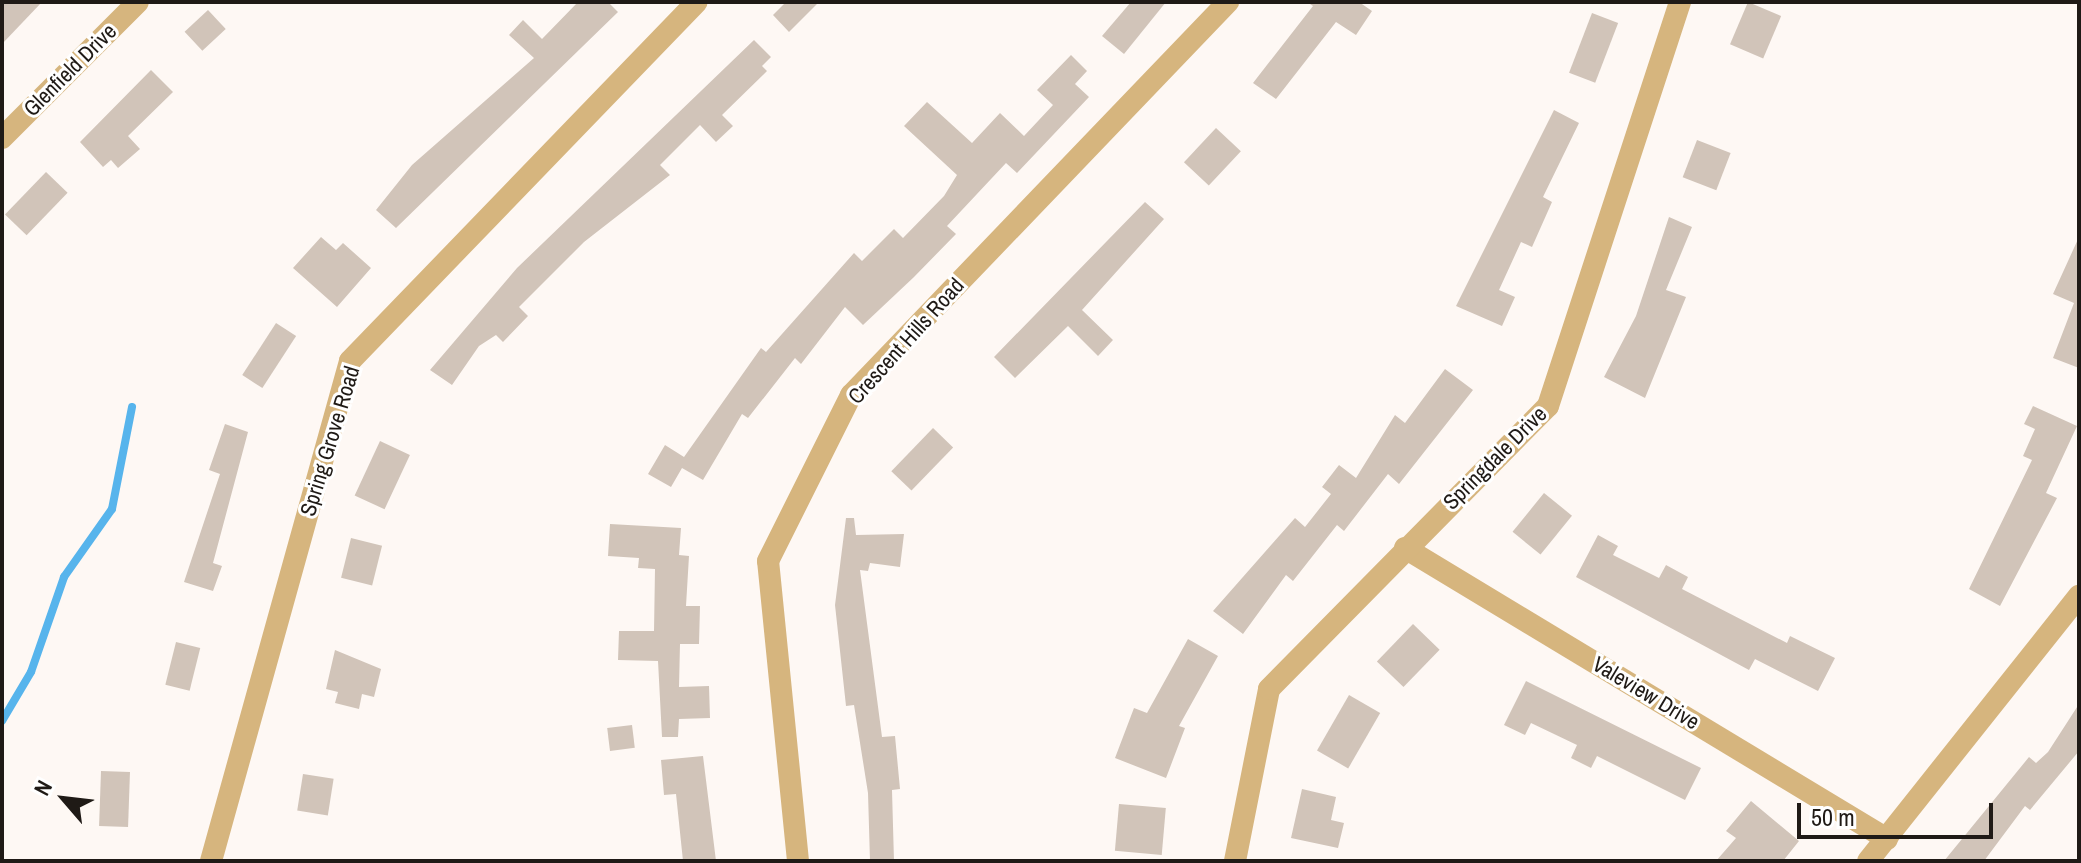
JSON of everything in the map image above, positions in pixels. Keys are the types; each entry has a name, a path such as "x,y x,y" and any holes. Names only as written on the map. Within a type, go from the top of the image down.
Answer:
{"street":[{"name":"Glenfield Drive","path":"2,138 138,2"},
{"name":"Spring Grove Road","path":"211,861 350,361 697,2"},
{"name":"Crescent Hills Road","path":"798,861 768,561 844,409 1228,2"},
{"name":"Springdale Drive","path":"1235,861 1269,689 1548,406 1680,2"},
{"name":"Valeview Drive","path":"1405,548 1887,839"},
{"path":"1868,861 2079,596"}],"building":[{"path":"2,2 42,2 2,44"},
{"path":"578,2 608,2 618,12 396,228 376,210 412,165 534,58 509,35 523,20 542,39"},
{"path":"786,2 819,2 789,32 773,15"},
{"path":"1131,2 1166,2 1124,54 1102,36"},
{"path":"1307,2 1359,2 1372,11 1356,35 1336,22 1276,99 1253,83 1313,6"},
{"path":"1748,2 1781,16 1763,58 1730,44"},
{"path":"208,10 226,29 202,51 185,32"},
{"path":"1592,13 1618,23 1595,83 1569,73"},
{"path":"754,40 771,57 762,66 767,71 722,115 733,126 716,142 700,125 660,165 670,175 584,242 519,307 528,316 503,342 496,335 479,346 452,385 430,370 517,268"},
{"path":"1071,55 1087,71 1075,84 1089,97 1017,173 1006,163 947,226 956,234 914,277 863,325 845,307 801,364 795,358 748,418 742,414 703,480 682,468 671,487 648,474 665,445 684,457 761,348 766,352 854,253 862,261 894,229 903,238 944,196 957,175 904,126 927,102 972,143 1000,113 1024,136 1053,105 1037,90"},
{"path":"151,70 173,92 128,136 140,149 118,168 111,160 103,167 80,142"},
{"path":"1554,110 1579,123 1543,197 1552,202 1532,247 1521,242 1499,290 1515,297 1502,326 1456,306"},
{"path":"1216,128 1241,151 1209,186 1184,162"},
{"path":"1697,140 1731,153 1716,190 1683,177"},
{"path":"46,172 68,193 27,235 5,214"},
{"path":"1145,202 1164,219 1082,310 1113,340 1098,356 1068,326 1015,378 994,357"},
{"path":"1669,217 1692,227 1666,290 1686,297 1645,398 1604,377 1636,316"},
{"path":"321,237 336,250 343,243 371,268 337,307 293,268"},
{"path":"2079,237 2079,368 2053,358 2074,303 2053,294"},
{"path":"276,323 296,336 262,388 242,375"},
{"path":"1445,369 1473,390 1399,484 1388,474 1344,531 1337,525 1293,581 1286,575 1243,634 1213,611 1295,518 1305,527 1331,494 1322,487 1339,465 1356,478 1395,415 1405,423"},
{"path":"2033,406 2077,426 2046,493 2057,498 2000,606 1969,589 2032,460 2023,456 2035,429 2024,424"},
{"path":"225,424 248,432 213,563 222,566 213,591 184,582 220,474 209,470"},
{"path":"933,428 953,447 911,491 891,471"},
{"path":"380,441 410,455 385,509 355,495"},
{"path":"1544,493 1572,516 1541,555 1513,532"},
{"path":"846,518 854,518 856,535 904,534 900,567 870,563 868,571 860,570 882,737 895,736 900,789 892,790 894,861 870,861 868,793 854,705 846,706 835,605"},
{"path":"610,524 681,528 679,555 689,556 686,606 700,606 699,644 680,644 679,687 709,686 710,718 679,719 678,737 662,737 658,661 618,660 619,631 654,631 655,569 638,568 639,558 608,556"},
{"path":"1598,535 1618,546 1613,555 1659,578 1666,565 1688,577 1682,589 1787,643 1790,636 1835,658 1818,691 1755,659 1749,670 1576,577"},
{"path":"351,538 382,546 372,586 341,578"},
{"path":"1413,624 1440,650 1403,687 1377,661"},
{"path":"1188,639 1218,656 1179,726 1185,728 1166,778 1115,758 1134,708 1147,713"},
{"path":"176,642 200,648 190,691 165,685"},
{"path":"335,650 381,669 374,697 362,694 359,709 335,703 338,692 326,689"},
{"path":"1526,681 1701,768 1685,800 1597,756 1591,768 1571,758 1577,745 1531,723 1525,735 1504,725"},
{"path":"1349,695 1380,713 1348,768 1317,750"},
{"path":"2079,704 2079,751 2030,810 2025,806 1984,861 1944,861 2029,757 2036,763 2048,752"},
{"path":"632,725 635,748 610,751 607,728"},
{"path":"703,756 716,861 683,861 676,794 664,795 661,760"},
{"path":"101,771 130,772 128,827 99,826"},
{"path":"303,774 334,779 328,815 297,811"},
{"path":"1302,789 1336,797 1331,820 1344,823 1338,848 1291,838"},
{"path":"1751,801 1799,841 1783,861 1716,861 1736,838 1726,831"},
{"path":"1119,804 1166,808 1162,855 1115,851"}],"waterway":[{"path":"2,721 31,672 64,577 112,509 132,407"}]}
